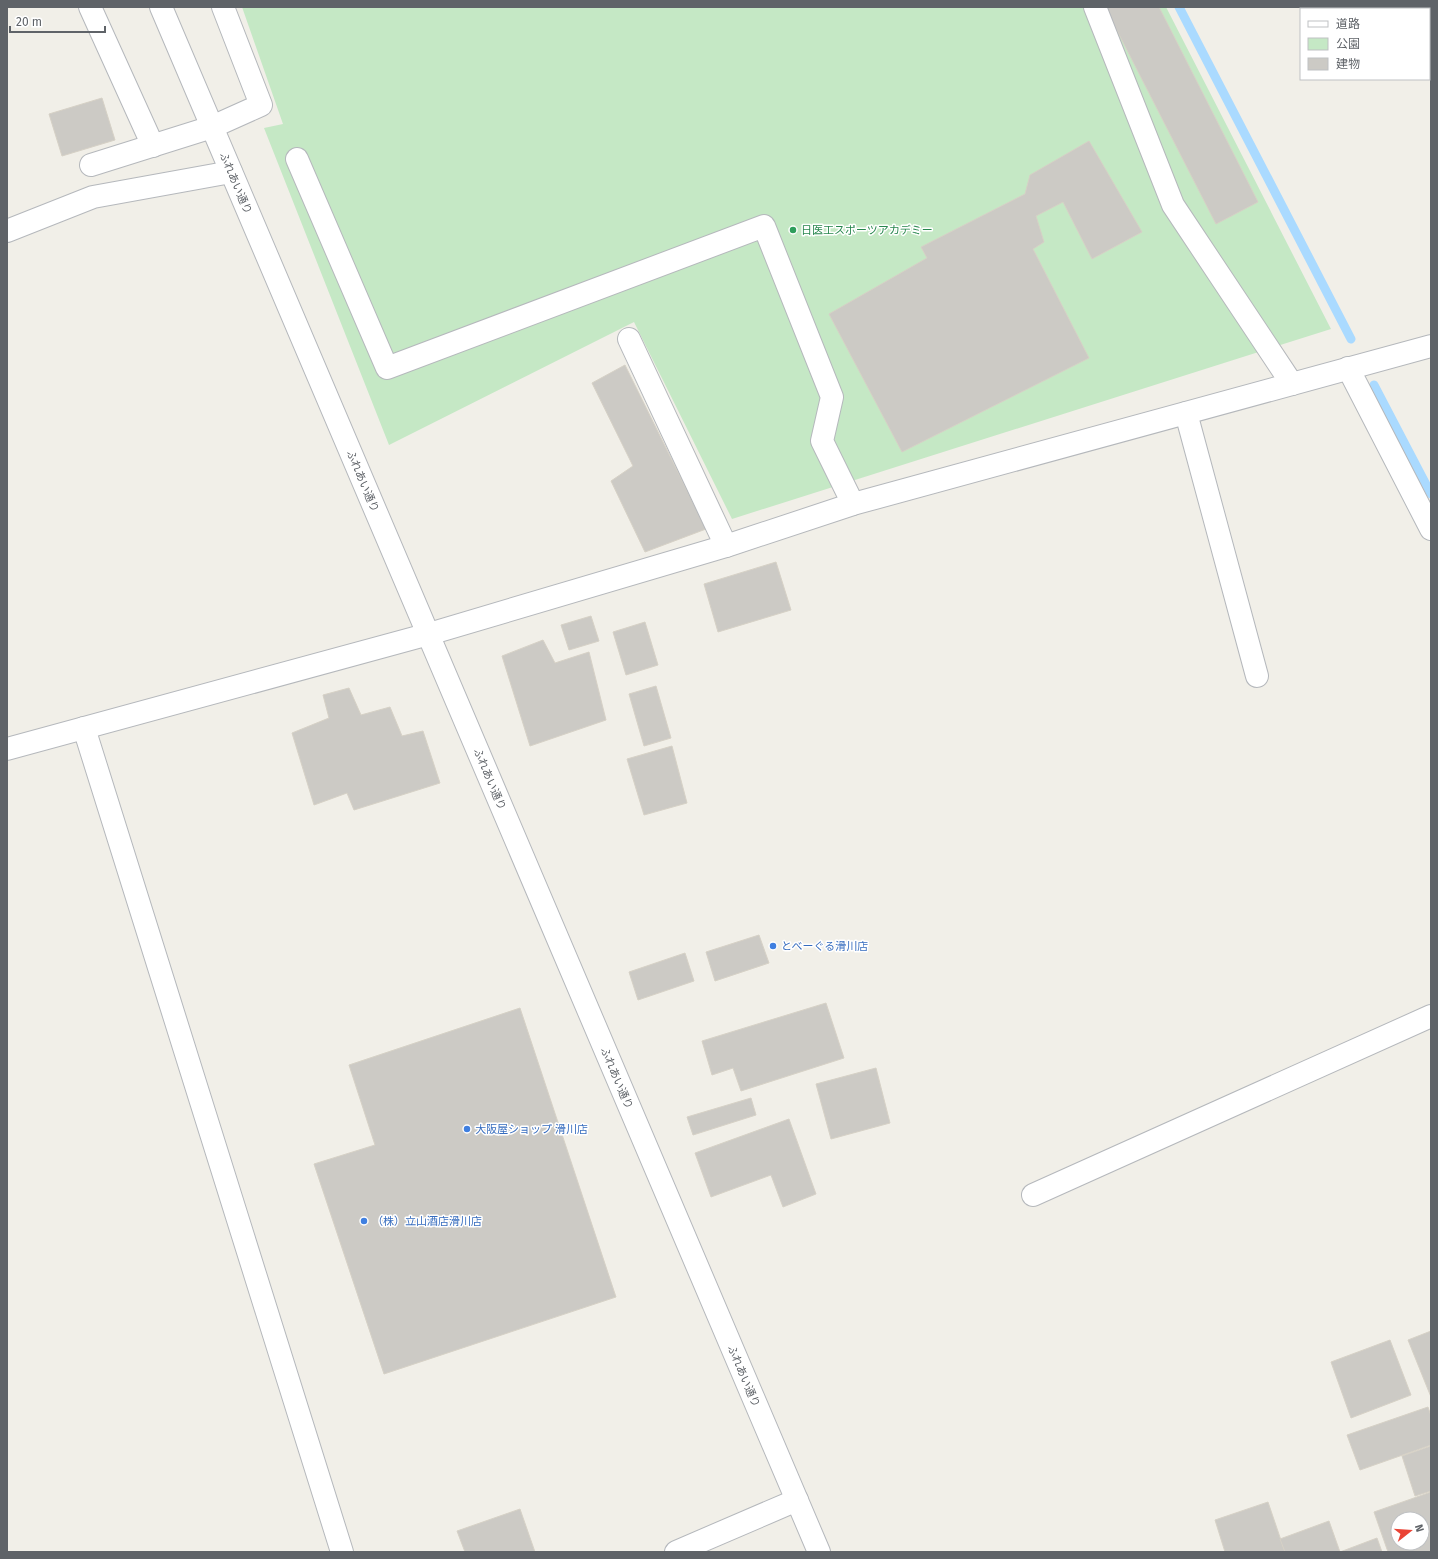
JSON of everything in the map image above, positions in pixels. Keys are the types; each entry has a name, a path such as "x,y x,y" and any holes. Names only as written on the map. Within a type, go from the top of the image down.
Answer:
{"street":[{"path":"90,7 153,146"},
{"name":"ふれあい通り","path":"161,7 819,1552"},
{"path":"91,165 212,127 261,105 223,7"},
{"path":"1096,7 1173,205 1292,384"},
{"path":"297,160 387,368 764,226 832,397 822,441 853,504"},
{"path":"7,231 93,197 231,172"},
{"path":"629,339 726,546"},
{"path":"7,749 429,634 726,546 853,504 1431,346"},
{"path":"1348,368 1431,529"},
{"path":"1186,413 1257,676"},
{"path":"84,728 342,1552"},
{"path":"1033,1195 1431,1016"},
{"path":"676,1552 797,1500"}],"green space":[{"name":"日医工スポーツアカデミー","path":"242,7 1166,7 1331,329 732,519 634,322 389,445 264,128 283,124"}],"building":[{"path":"1105,7 1159,7 1258,202 1216,224"},
{"path":"102,98 115,140 62,156 49,114"},
{"path":"1089,141 1142,232 1092,259 1063,202 1036,216 1044,242 1033,249 1089,358 902,452 829,314 927,258 921,247 1025,194 1030,175"},
{"path":"625,365 706,529 645,552 611,481 633,466 592,383"},
{"path":"776,562 791,610 718,632 704,584"},
{"path":"591,616 599,641 569,650 561,625"},
{"path":"645,622 658,665 626,675 613,632"},
{"path":"543,640 555,663 589,652 606,720 530,746 502,656"},
{"path":"656,686 671,738 644,746 629,694"},
{"path":"349,688 361,715 390,707 402,736 423,731 440,783 354,810 347,793 314,805 292,733 329,718 323,695"},
{"path":"672,746 687,803 644,815 627,759"},
{"path":"759,935 769,963 715,981 706,952"},
{"path":"685,953 694,981 638,1000 629,972"},
{"path":"826,1003 844,1058 741,1091 733,1068 712,1075 702,1041"},
{"path":"520,1008 616,1297 384,1374 314,1164 375,1145 349,1065"},
{"path":"876,1068 890,1123 831,1139 816,1084"},
{"path":"751,1098 756,1115 693,1135 687,1117"},
{"path":"789,1119 816,1194 783,1207 771,1175 711,1197 695,1153"},
{"path":"1431,1331 1431,1397 1408,1340"},
{"path":"1390,1340 1411,1395 1351,1418 1331,1362"},
{"path":"1428,1407 1431,1416 1431,1445 1360,1470 1347,1435"},
{"path":"1431,1446 1431,1491 1415,1496 1402,1456"},
{"path":"1431,1492 1431,1552 1388,1552 1374,1512"},
{"path":"1268,1502 1285,1552 1225,1552 1215,1520"},
{"path":"520,1509 535,1552 465,1552 457,1531"},
{"path":"1329,1521 1340,1552 1285,1552 1280,1539"},
{"path":"1377,1538 1382,1552 1340,1552"}],"waterway":[{"path":"1179,7 1351,339"},
{"path":"1374,385 1431,494"}],"place":[{"name":"日医工スポーツアカデミー","path":"793,230"},
{"name":"とべーぐる滑川店","path":"773,946"},
{"name":"大阪屋ショップ 滑川店","path":"467,1129"},
{"name":"（株）立山酒店滑川店","path":"364,1221"}]}
